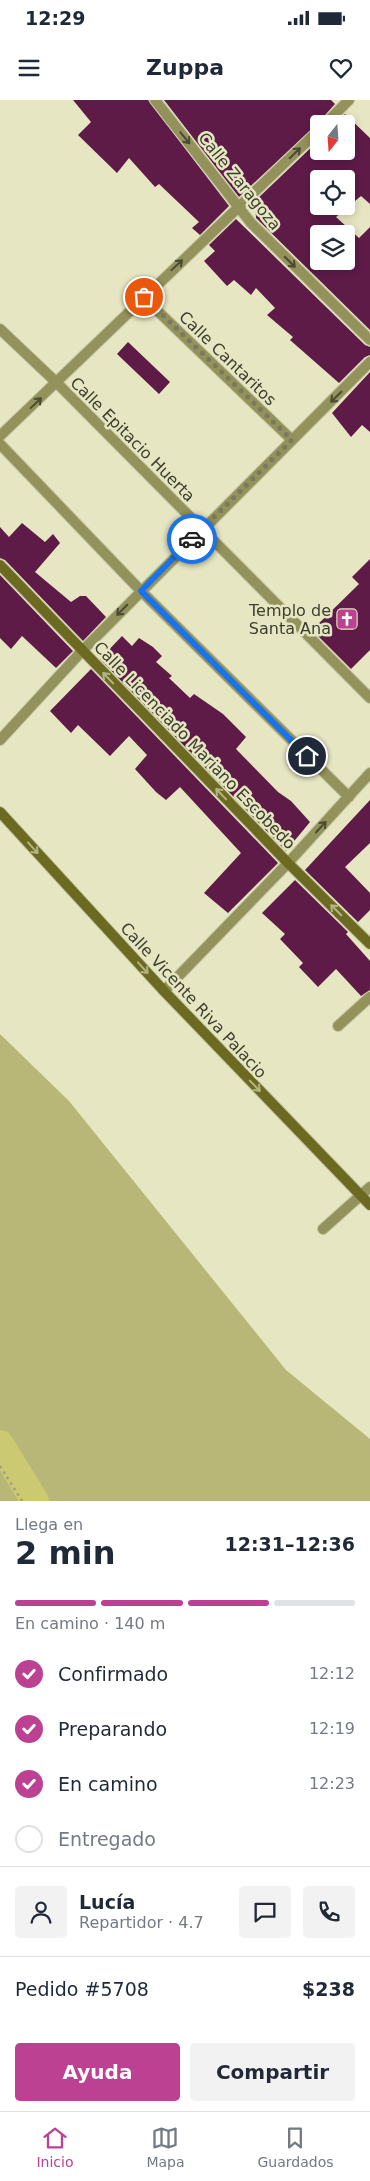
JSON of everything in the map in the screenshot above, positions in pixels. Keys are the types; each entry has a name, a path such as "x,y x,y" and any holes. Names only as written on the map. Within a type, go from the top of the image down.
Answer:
{"main road":[{"name":"Calle Licenciado Mariano Escobedo","path":"0,565 288,863 369,942"},
{"name":"Calle Vicente Riva Palacio","path":"0,812 164,991 370,1205"}],"street":[{"name":"Calle Zaragoza","path":"155,100 251,223 370,340"},
{"path":"334,115 349,100"},
{"path":"0,436 310,139"},
{"name":"Calle Cantaritos","path":"144,297 292,440"},
{"name":"Calle Epitacio Huerta","path":"0,329 57,383 370,698"},
{"path":"0,740 82,651 370,362"},
{"path":"0,444 141,591 349,797"},
{"path":"164,991 288,863 370,773"},
{"path":"338,1026 370,998"},
{"path":"323,1229 370,1188"}],"path":[{"path":"0,1466 22,1501"}],"shaded area":[{"path":"0,1034 69,1101 286,1370 370,1439 370,1501 0,1501"}],"building":[{"path":"73,100 148,100 229,206 200,235 192,228 199,222 159,184 155,187 129,158 117,173 78,135 91,122"},
{"path":"164,100 331,100 335,104 325,115 310,115 310,130 239,197"},
{"path":"355,124 370,138 370,204 361,196 355,201 355,170 310,170 310,215 338,215 336,217 345,225 310,225 310,270 355,270 355,234 359,238 370,227 370,330 256,218 255,201 310,149 310,160 355,160"},
{"path":"236,219 365,345 370,347 370,355 365,357 339,383 290,340 293,337 267,315 275,308 256,288 251,295 234,280 227,286 204,261 215,251 209,245"},
{"path":"128,342 170,382 159,394 117,354"},
{"path":"370,372 370,432 362,425 351,437 332,413"},
{"path":"22,523 45,542 53,534 60,543 35,572 71,602 80,596 86,596 106,617 83,641 5,560 0,558 0,527 9,537"},
{"name":"Templo de Santa Ana","path":"370,559 370,650 351,669 312,630 359,584 352,577"},
{"path":"0,575 73,651 56,668 22,636 11,649 0,638"},
{"path":"122,636 132,646 139,638 153,647 162,656 156,662 172,676 169,678 190,698 194,694 223,714 246,737 236,749 278,792 291,801 310,822 286,851 100,659"},
{"path":"91,669 278,863 228,913 204,893 241,853 180,787 166,800 156,792 135,769 147,755 129,736 110,756 78,725 71,733 50,711"},
{"path":"370,800 370,843 345,867 370,893 370,910 358,922 305,870"},
{"path":"295,880 348,932 346,934 370,961 370,990 361,996 336,969 318,987 299,967 303,963 280,939 285,934 262,913"}],"waterway":[{"path":"0,1444 35,1501"}],"way so far":[{"path":"144,297 292,440 192,539"}],"place":[{"name":"Templo de Santa Ana","path":"347,619"}],"route":[{"path":"192,539 141,591 307,756"}]}
